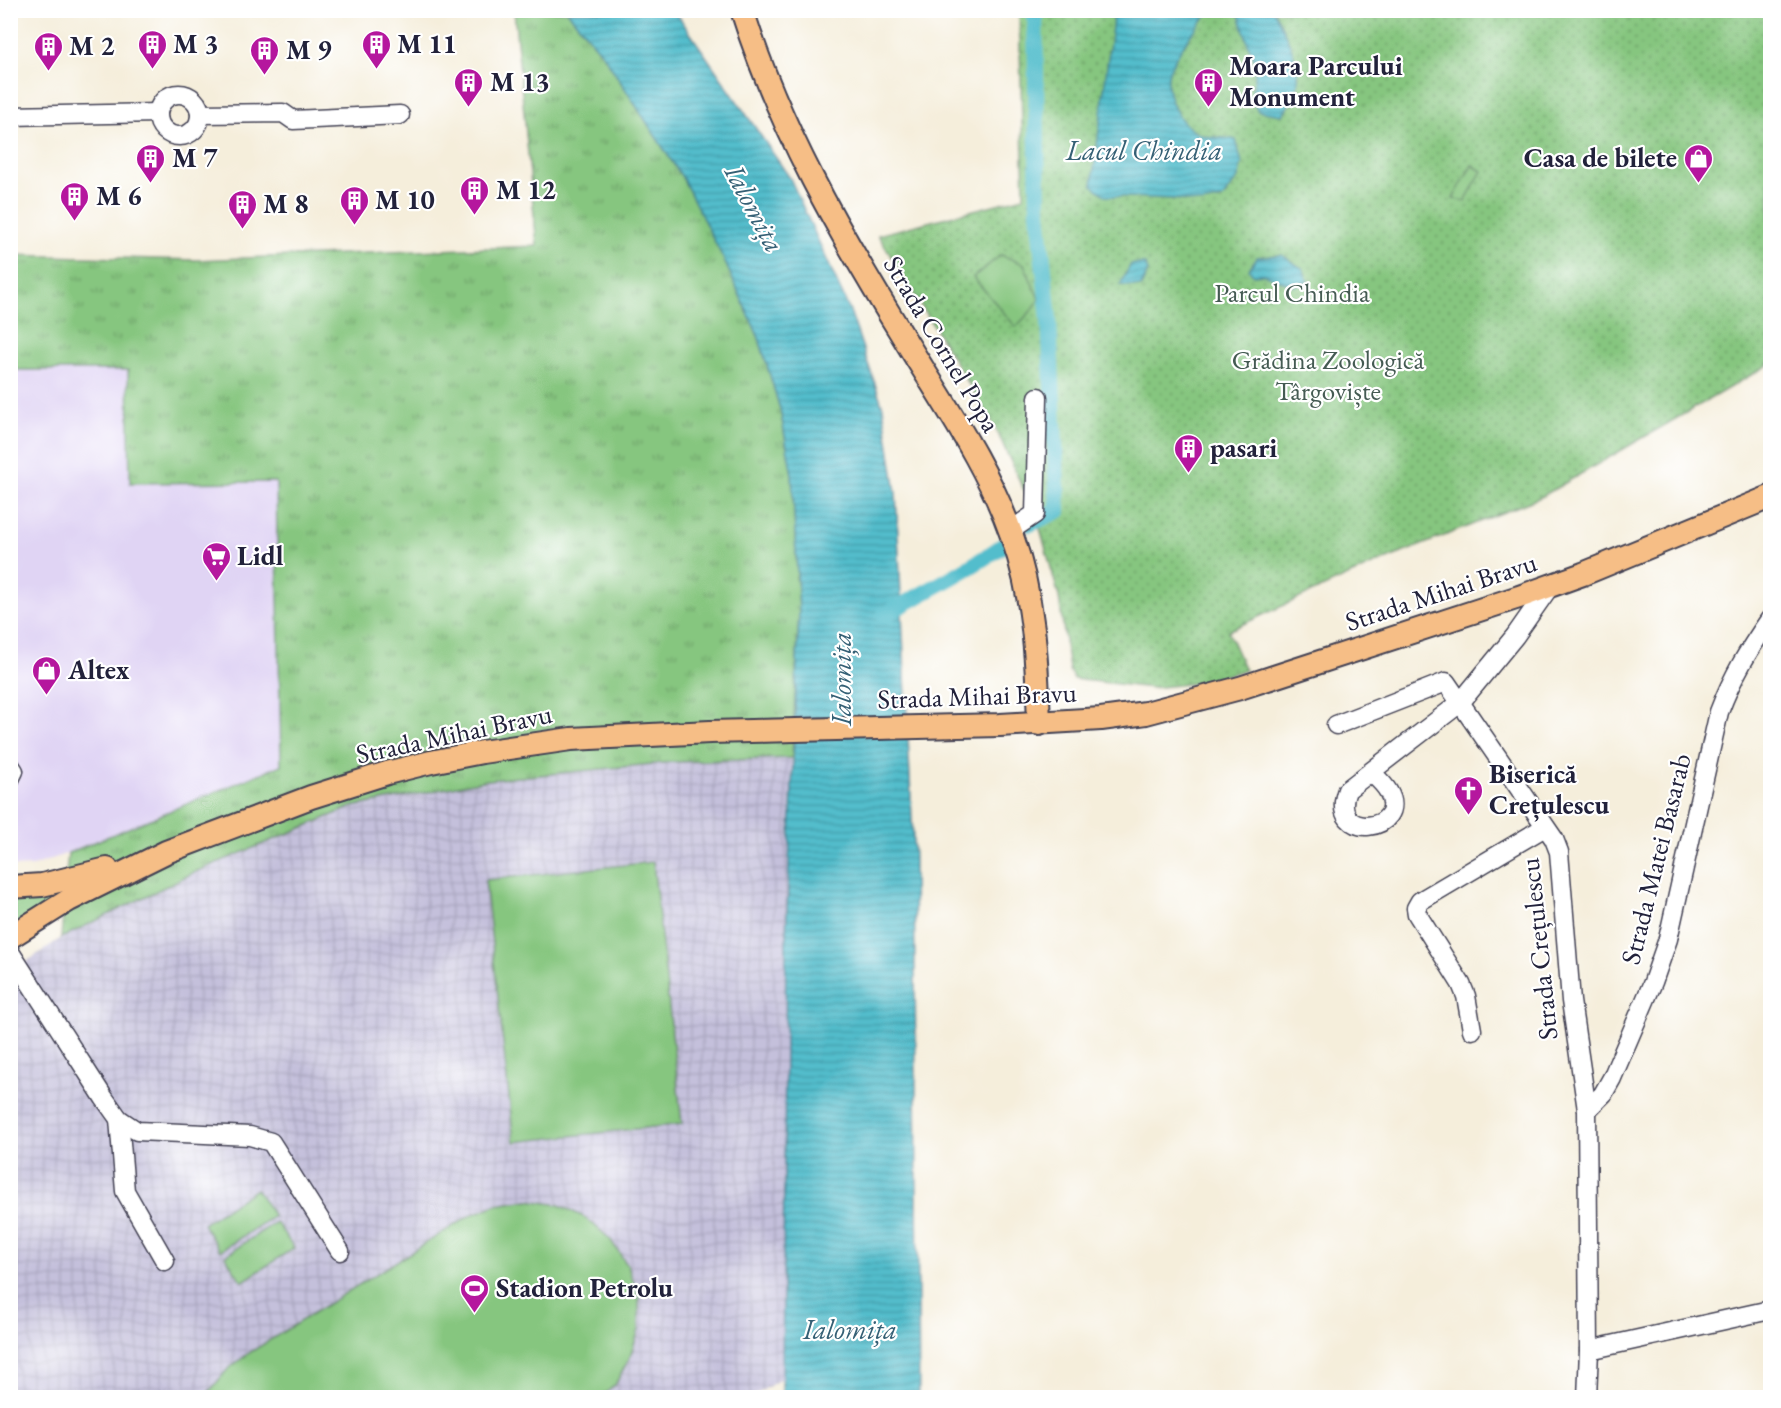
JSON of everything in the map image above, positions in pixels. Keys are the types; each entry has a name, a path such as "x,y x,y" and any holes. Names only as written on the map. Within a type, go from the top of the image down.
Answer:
{"main road":[{"name":"Strada Cornel Popa","path":"742,10 769,88 821,196 904,339 966,437 991,484 1024,574 1033,619 1039,724"},
{"name":"Strada Mihai Bravu","path":"10,888 64,880 166,852 310,798 387,773 431,762 517,746 571,739 710,732 1039,724 1101,719 1163,709 1231,691 1550,586 1770,497"},
{"path":"1000,725 1023,715 1038,694 1056,712 1101,719"},
{"name":"Strada Mihai Bravu","path":"10,938 69,900 166,852"}],"street":[{"path":"177,94 190,97 200,114 192,130 180,135 173,134 162,126 158,113 164,100 177,94"},
{"path":"10,116 158,113"},
{"path":"200,114 283,113 293,120 400,115"},
{"path":"1010,531 1035,514 1038,397"},
{"path":"1372,772 1460,703 1515,636 1550,586"},
{"name":"Strada Matei Basarab","path":"1587,1110 1603,1094 1612,1078 1653,982 1668,939 1719,711 1735,674 1770,620"},
{"name":"Strada Crețulescu","path":"1336,725 1446,682 1545,826 1559,852 1562,866 1570,1001 1587,1110"},
{"path":"10,765 14,771 10,779"},
{"path":"1472,1030 1466,996 1461,984 1417,914 1416,908 1420,901 1545,826"},
{"path":"10,952 119,1119 137,1131 250,1136 271,1142 340,1251"},
{"path":"1587,1110 1589,1350 1587,1398"},
{"path":"119,1119 125,1191 165,1261"},
{"path":"1589,1350 1770,1310"}],"shaded area":[{"path":"10,370 128,370 130,483 276,482 281,766 68,853 33,866 11,867"},
{"path":"792,758 786,938 782,1378 751,1398 11,1397 10,973 61,938 195,872 352,807 488,780 673,762"}],"green space":[{"path":"514,11 567,11 604,56 682,177 724,260 759,338 780,409 792,474 799,611 792,758 673,762 488,780 352,807 195,872 61,938 64,899 14,925 15,914 11,893 65,885 68,853 281,765 276,482 130,483 128,370 11,370 10,255 196,260 537,246"},
{"name":"Parcul Chindia","path":"1019,11 1770,11 1770,364 1541,497 1372,565 1228,631 1245,670 1196,683 1152,688 1074,679 1069,670 1059,597 1038,521 995,427 878,235 1024,197"},
{"path":"1472,165 1482,171 1465,201 1453,199"},
{"path":"1001,255 1024,264 1039,299 1034,308 1016,327 973,277"},
{"path":"653,862 682,1124 514,1142 485,880"},
{"path":"256,1189 274,1216 220,1251 203,1224"},
{"name":"Stadion Petrolu","path":"528,1200 559,1205 586,1218 610,1239 628,1266 639,1298 639,1330 630,1357 615,1385 601,1397 205,1397 227,1370 249,1353 471,1215 496,1205"},
{"path":"276,1222 294,1248 242,1282 225,1256"}],"water":[{"name":"Ialomița","path":"567,11 675,11 790,178 850,311 883,407 896,492 914,857 919,1397 782,1397 786,938 799,611 792,474 780,409 759,338 724,260 682,177 604,56"},
{"name":"Lacul Chindia","path":"1114,11 1212,11 1180,51 1170,69 1168,84 1175,110 1192,130 1203,136 1236,140 1242,163 1238,178 1222,199 1202,203 1173,199 1106,196 1092,185"},
{"name":"Lacul Chindia","path":"1238,11 1274,11 1290,45 1298,81 1294,95 1282,115 1258,111 1251,98 1255,63"},
{"path":"1282,255 1303,269 1308,282 1294,286 1263,274 1253,275 1249,269 1257,257"},
{"path":"1131,264 1145,264 1148,271 1141,287 1120,285"}],"waterway":[{"path":"1030,524 1058,511 1049,319 1038,212 1035,10"},
{"path":"884,615 961,572 1005,544"}],"place":[{"name":"M 3","path":"152,70"},
{"name":"M 11","path":"376,70"},
{"name":"M 2","path":"48,72"},
{"name":"M 9","path":"265,76"},
{"name":"M 13","path":"469,108"},
{"name":"Moara Parcului Monument","path":"1208,108"},
{"name":"M 7","path":"151,184"},
{"name":"Casa de bilete","path":"1698,184"},
{"name":"M 12","path":"475,216"},
{"name":"M 6","path":"75,222"},
{"name":"M 10","path":"354,226"},
{"name":"M 8","path":"242,230"},
{"name":"pasari","path":"1189,474"},
{"name":"Lidl","path":"216,582"},
{"name":"Altex","path":"47,696"},
{"name":"Biserică Crețulescu","path":"1468,816"},
{"name":"Stadion Petrolu","path":"475,1314"}],"park label":[{"name":"Grădina Zoologică Târgoviște","path":"1328,376"}]}
